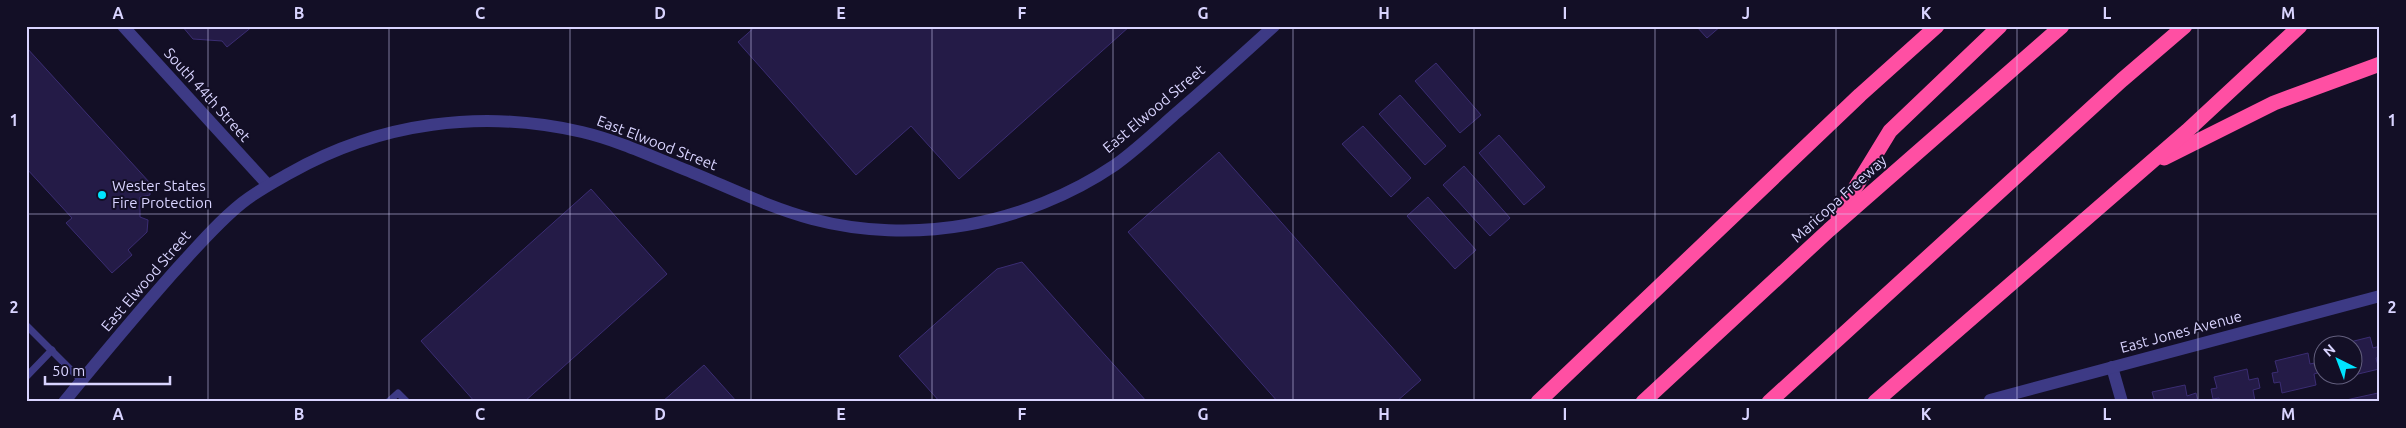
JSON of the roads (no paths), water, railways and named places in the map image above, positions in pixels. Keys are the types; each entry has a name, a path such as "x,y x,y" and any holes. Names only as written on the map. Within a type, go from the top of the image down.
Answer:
{"highway":[{"path":"1860,95 1923,26"},
{"path":"1538,402 1860,95 1937,26"},
{"path":"1829,230 1890,131 2000,26"},
{"name":"Maricopa Freeway","path":"1643,402 1829,230 2062,26"},
{"path":"1769,402 2115,87 2185,26"},
{"path":"1875,402 2142,169 2300,26"},
{"path":"2142,169 2274,103 2380,64"}],"street":[{"name":"South 44th Street","path":"123,26 268,185"},
{"name":"East Elwood Street","path":"64,402 136,315 199,244 244,201 308,162 348,145 394,130 441,122 517,121 585,133 650,155 781,209 828,222 922,231 967,225 1038,205 1078,186 1114,165 1147,139 1274,26"},
{"name":"East Jones Avenue","path":"1990,400 2380,296"},
{"path":"2112,366 2122,402"}],"lane":[{"path":"26,325 82,381"},
{"path":"26,377 52,350"},
{"path":"388,402 398,393 407,402"}],"place":[{"name":"Wester States Fire Protection","path":"102,195"}]}
